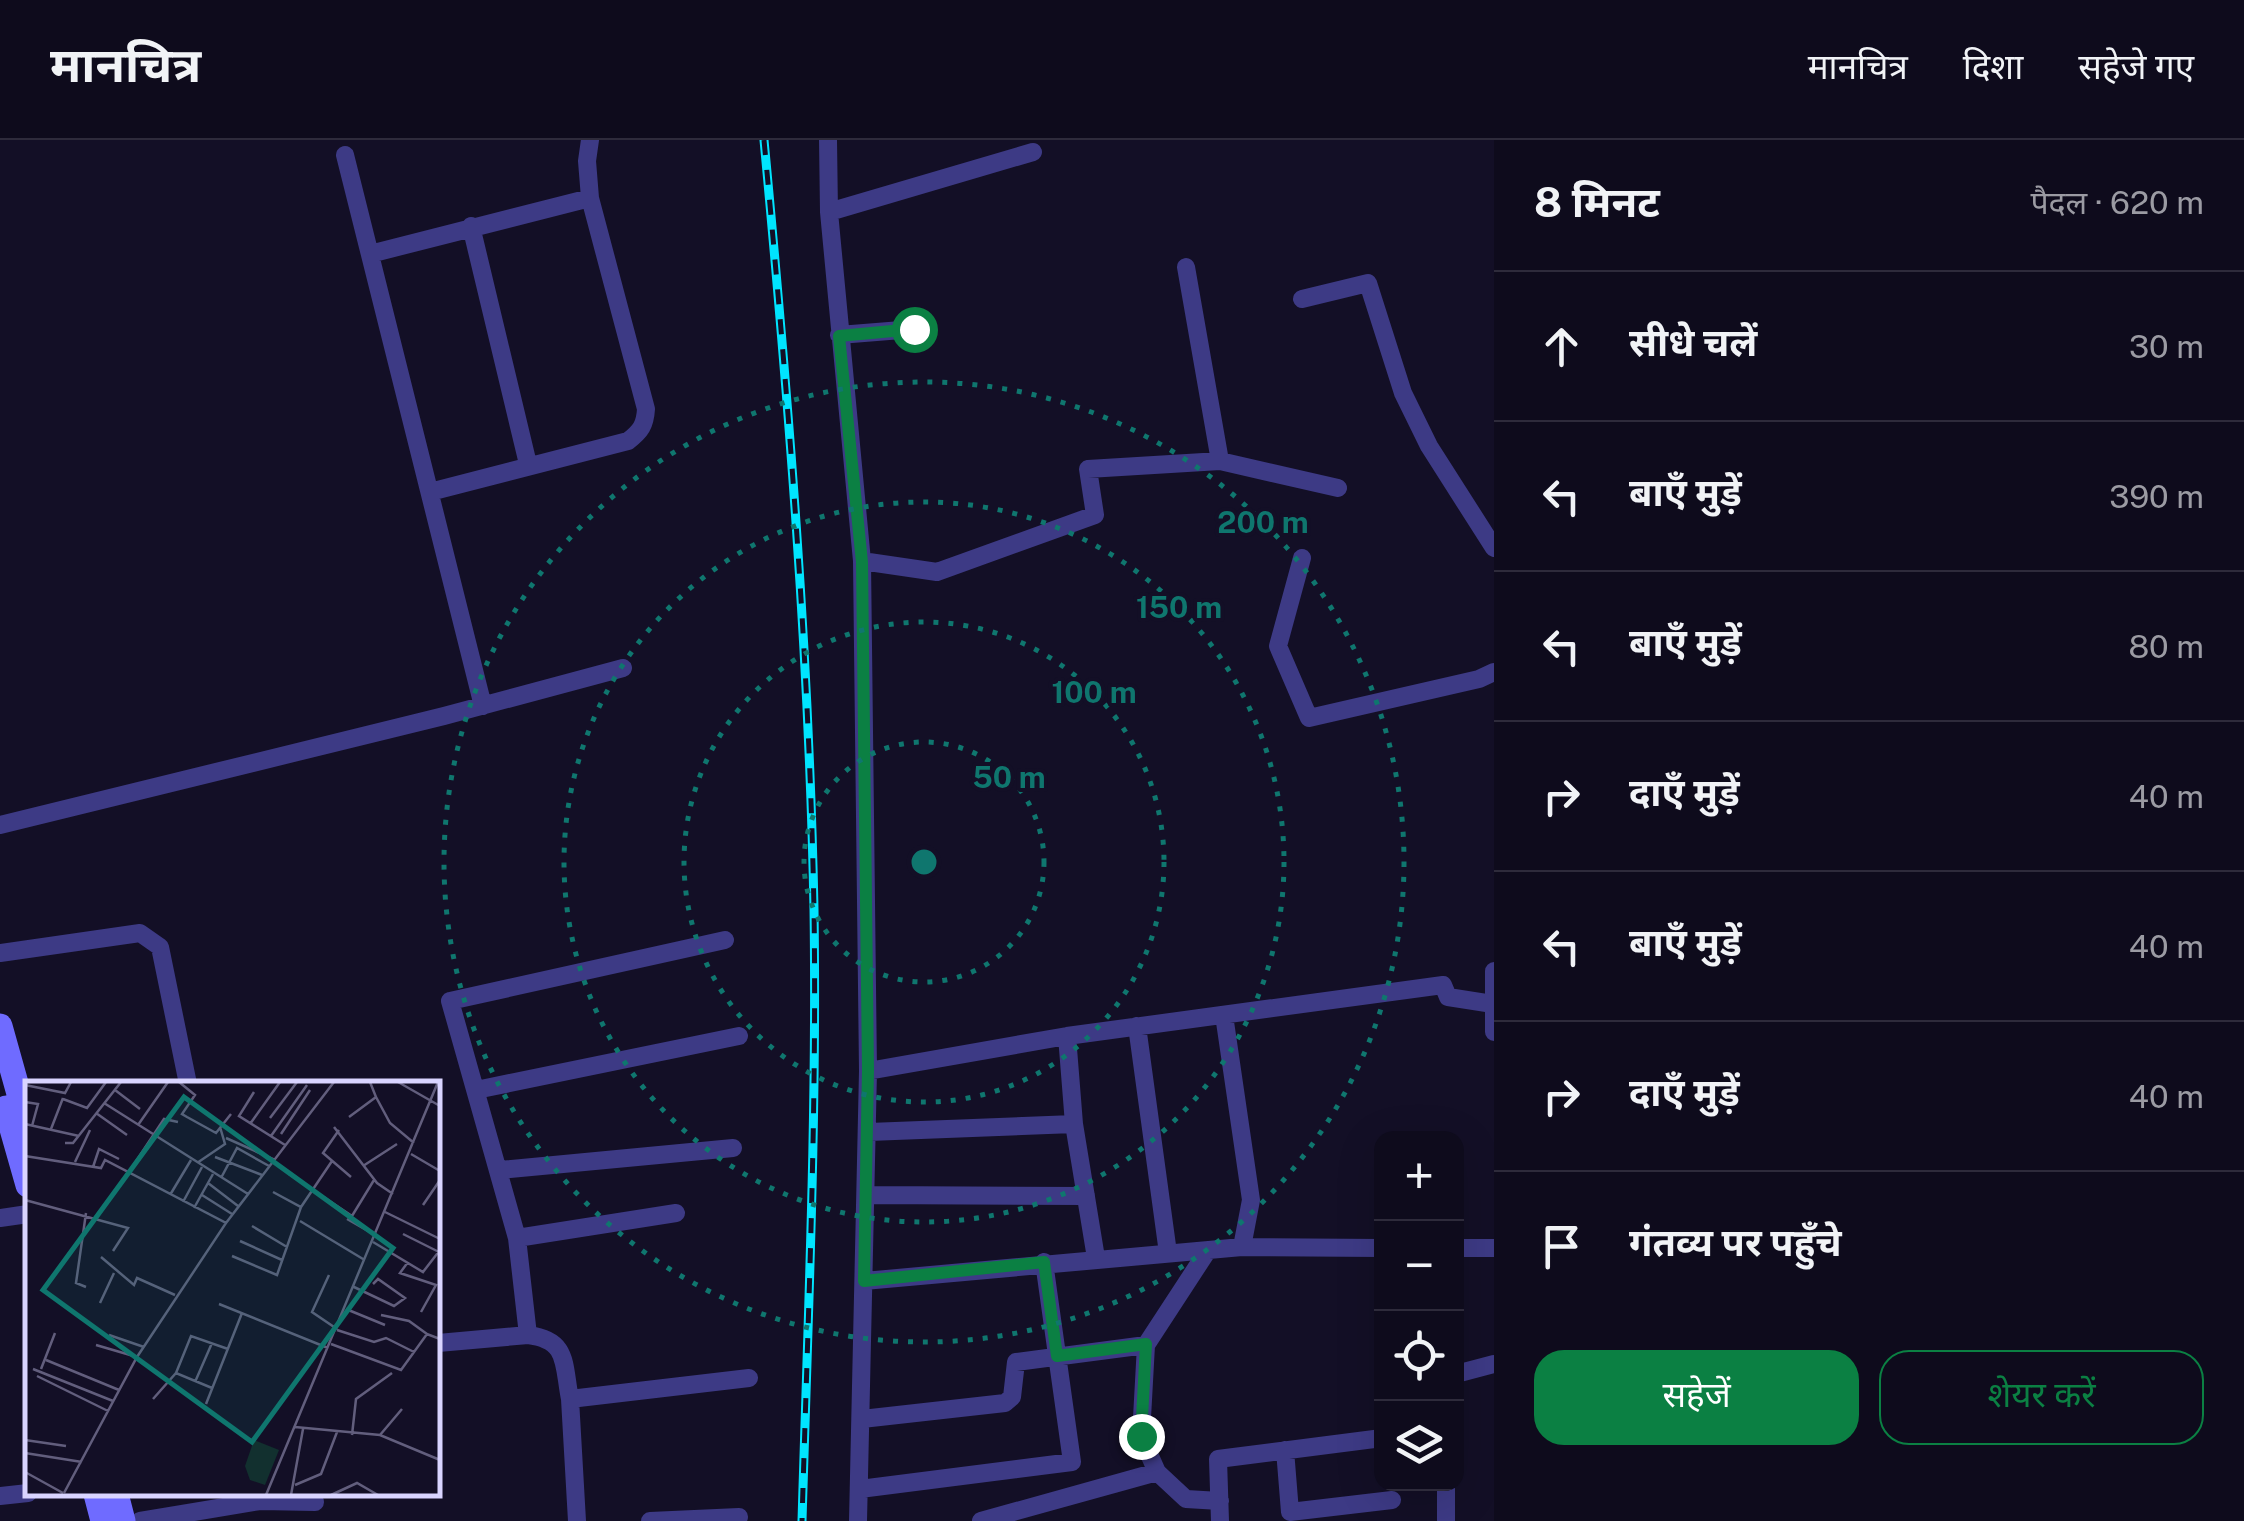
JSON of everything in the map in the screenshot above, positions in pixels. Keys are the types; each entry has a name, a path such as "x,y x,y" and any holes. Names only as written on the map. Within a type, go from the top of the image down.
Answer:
{"main road":[{"path":"0,1026 4,1082 25,1172"},
{"path":"4,1082 25,1120"},
{"path":"97,1496 103,1521"},
{"path":"117,1496 123,1521"}],"street":[{"path":"430,492 628,440 640,432 645,422 646,409 590,198 590,140"},
{"path":"828,140 829,212 862,562 868,1132 858,1521"},
{"path":"829,212 1033,152"},
{"path":"346,156 483,706"},
{"path":"370,254 590,198"},
{"path":"471,226 528,464"},
{"path":"1186,267 1220,461"},
{"path":"1302,300 1368,283 1403,393 1429,446 1494,548"},
{"path":"839,336 914,329"},
{"path":"862,562 937,572 1095,515 1088,469 1220,461 1338,488"},
{"path":"1302,558 1278,646 1310,718 1479,679 1494,672"},
{"path":"0,826 623,668"},
{"path":"0,953 140,933 160,947 187,1081"},
{"path":"528,1335 517,1238 450,1000 725,940"},
{"path":"1494,971 1494,1032"},
{"path":"868,1070 1067,1036 1443,985 1448,997 1493,1004"},
{"path":"1224,1015 1251,1200 1242,1247"},
{"path":"1137,1026 1168,1253"},
{"path":"476,1090 739,1036"},
{"path":"1067,1036 1074,1124 1096,1258"},
{"path":"868,1132 1074,1124"},
{"path":"500,1170 732,1148"},
{"path":"867,1195 1086,1196"},
{"path":"0,1218 25,1214"},
{"path":"517,1238 676,1214"},
{"path":"864,1281 1242,1247 1374,1248"},
{"path":"1464,1248 1494,1248"},
{"path":"1208,1250 1146,1344 1141,1436 1157,1472 1186,1499 1220,1501"},
{"path":"860,1488 1072,1462 1044,1262"},
{"path":"440,1343 528,1335 544,1337 559,1348 570,1399 577,1521"},
{"path":"862,1419 1004,1403 1012,1397 1016,1362 1146,1344"},
{"path":"1464,1372 1494,1364"},
{"path":"570,1399 749,1378"},
{"path":"1220,1521 1218,1459 1374,1439"},
{"path":"1284,1450 1290,1512 1392,1500"},
{"path":"980,1521 1157,1472"},
{"path":"1446,1491 1446,1521"},
{"path":"0,1496 25,1493"},
{"path":"140,1521 260,1500 315,1505"},
{"path":"650,1521 739,1517"}],"railway":[{"path":"764,140 796,524 814,909 802,1521"}],"route":[{"path":"914,329 839,336 862,562 868,1070 864,1281 1044,1262 1057,1356 1146,1344 1141,1436"}]}
